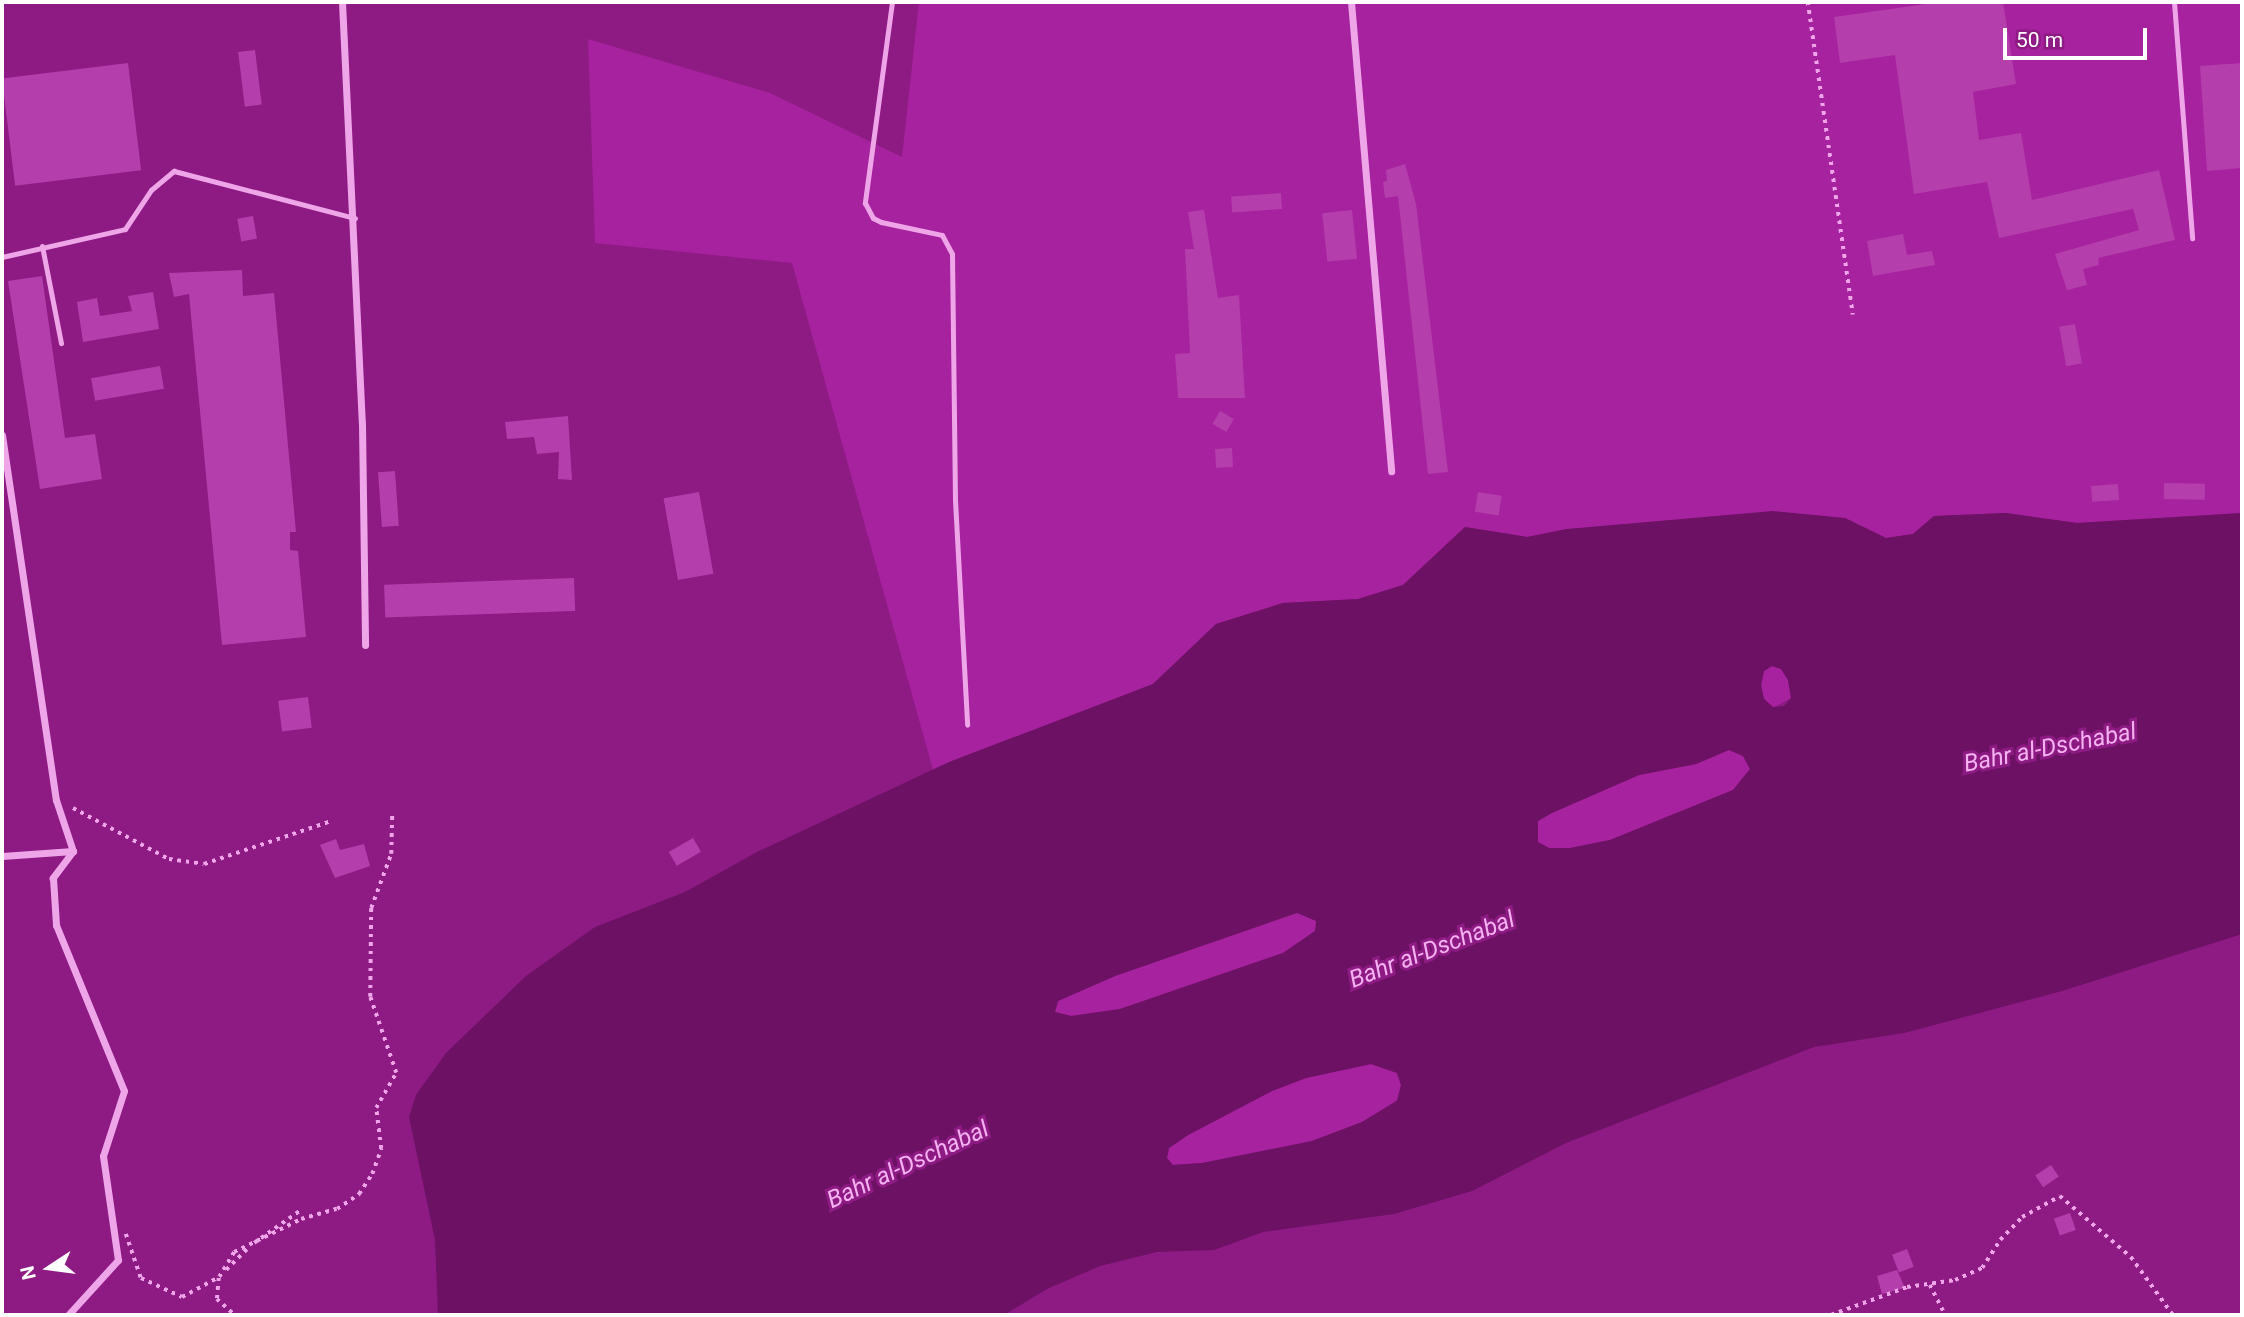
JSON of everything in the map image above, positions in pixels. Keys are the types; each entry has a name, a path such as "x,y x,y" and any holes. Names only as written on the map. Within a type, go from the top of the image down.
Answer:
{"street":[{"path":"342,2 355,218 365,645"},
{"path":"1352,2 1391,471"},
{"path":"2,435 56,800 72,851"},
{"path":"2,856 72,851"},
{"path":"68,1315 118,1261 103,1156 124,1091 56,925 53,878 72,851"}],"lane":[{"path":"892,2 865,203 873,218 881,222 942,235 952,254 955,500 967,725"},
{"path":"2174,2 2192,238"},
{"path":"2,257 125,229 151,190 174,171 355,218"},
{"path":"42,246 61,343"}],"path":[{"path":"1808,2 1853,315"},
{"path":"56,800 169,859 204,864 331,821"},
{"path":"113,1220 131,1238 141,1278 182,1297 219,1277 234,1252 301,1219 337,1209 359,1194 381,1149 376,1108 396,1073 370,996 371,908 391,854 392,812"},
{"path":"1831,1315 1906,1287 1930,1285 1982,1268 2000,1240 2022,1217 2060,1196 2131,1257 2174,1315"},
{"path":"235,1315 217,1299 219,1278 270,1228 301,1210"},
{"path":"1930,1285 1945,1315"}],"shaded area":[{"path":"919,2 2242,2 2242,513 2077,523 2006,513 1934,516 1913,534 1886,538 1845,518 1567,529 1527,537 1465,527 1403,585 1358,599 1283,603 1216,624 1153,684 933,770 792,263 595,243 588,39 770,93 902,157"},
{"path":"1772,666 1781,669 1788,680 1791,698 1773,708 1764,699 1761,685 1764,671"},
{"path":"1729,750 1743,756 1750,769 1733,790 1610,840 1570,848 1549,848 1538,842 1538,821 1551,813 1639,775 1696,764"},
{"path":"1297,912 1317,921 1315,931 1283,953 1120,1009 1071,1016 1055,1012 1058,1001 1115,976"},
{"path":"1371,1064 1397,1073 1401,1085 1397,1100 1362,1122 1312,1141 1202,1163 1172,1165 1167,1158 1169,1148 1188,1135 1272,1091 1306,1078"}],"water":[{"name":"Bahr al-Dschabal","path":"1773,511 1845,518 1886,538 1913,534 1934,516 2006,513 2077,523 2242,513 2242,934 2062,991 1904,1033 1814,1047 1566,1143 1472,1191 1394,1214 1263,1232 1214,1250 1157,1252 1100,1266 1047,1289 1004,1315 438,1315 435,1240 409,1117 416,1095 446,1053 526,976 595,927 685,892 757,852 949,762 1153,684 1216,624 1283,603 1358,599 1403,585 1465,527 1527,537 1567,529","holes":["1772,666 1781,669 1788,680 1791,698 1784,706 1773,707 1764,699 1761,685 1764,671","1729,750 1743,756 1750,769 1733,790 1610,840 1570,848 1549,848 1538,842 1538,821 1552,813 1639,775 1696,764","1297,913 1316,921 1315,931 1283,953 1120,1009 1071,1016 1055,1012 1058,1001 1115,976","1371,1064 1397,1073 1401,1085 1397,1101 1362,1122 1312,1141 1202,1163 1173,1165 1167,1158 1169,1148 1188,1135 1272,1091 1306,1078"]}],"building":[{"path":"1940,2 2003,2 2016,84 1973,92 1979,140 2021,133 2032,200 2159,170 2175,240 2098,258 2099,265 2083,269 2087,285 2067,290 2055,254 2139,230 2133,209 1999,238 1987,182 1914,194 1895,55 1840,63 1834,17"},
{"path":"255,50 262,105 245,107 238,52"},
{"path":"128,63 141,170 15,186 2,78"},
{"path":"2242,63 2242,168 2207,171 2200,66"},
{"path":"1405,164 1416,204 1448,472 1428,474 1398,196 1385,198 1383,182 1387,181 1386,170"},
{"path":"1281,193 1282,209 1232,212 1231,196"},
{"path":"1204,210 1218,298 1239,295 1245,398 1178,398 1175,354 1190,353 1185,249 1194,249 1188,212"},
{"path":"1352,210 1357,259 1327,262 1322,213"},
{"path":"253,216 257,239 241,241 237,219"},
{"path":"1903,234 1907,255 1932,251 1935,265 1873,276 1867,241"},
{"path":"242,270 243,296 274,293 296,532 290,532 290,550 298,551 306,637 222,645 189,294 174,297 169,273"},
{"path":"42,276 65,438 95,434 102,479 40,489 8,281"},
{"path":"153,292 159,329 83,342 77,302 97,298 100,316 132,311 128,296"},
{"path":"2075,324 2082,363 2066,366 2059,327"},
{"path":"160,366 164,389 95,401 91,378"},
{"path":"1220,411 1234,419 1226,432 1212,424"},
{"path":"568,416 572,480 558,479 559,452 537,454 534,437 507,439 505,422"},
{"path":"1232,448 1233,467 1216,468 1215,449"},
{"path":"395,471 399,526 382,527 378,472"},
{"path":"2164,483 2205,484 2205,500 2164,499"},
{"path":"2118,484 2119,500 2092,502 2091,486"},
{"path":"699,492 713,574 678,580 664,498"},
{"path":"1478,492 1502,496 1499,516 1475,512"},
{"path":"574,578 575,611 385,618 384,585"},
{"path":"308,697 312,728 282,731 278,701"},
{"path":"693,838 701,852 677,866 669,852"},
{"path":"336,839 340,850 364,844 370,866 335,878 320,845"},
{"path":"2051,1165 2059,1177 2043,1187 2035,1176"},
{"path":"2070,1213 2076,1230 2060,1236 2054,1219"},
{"path":"1907,1249 1914,1267 1899,1272 1892,1255"},
{"path":"1897,1270 1905,1288 1882,1294 1877,1276"}]}
